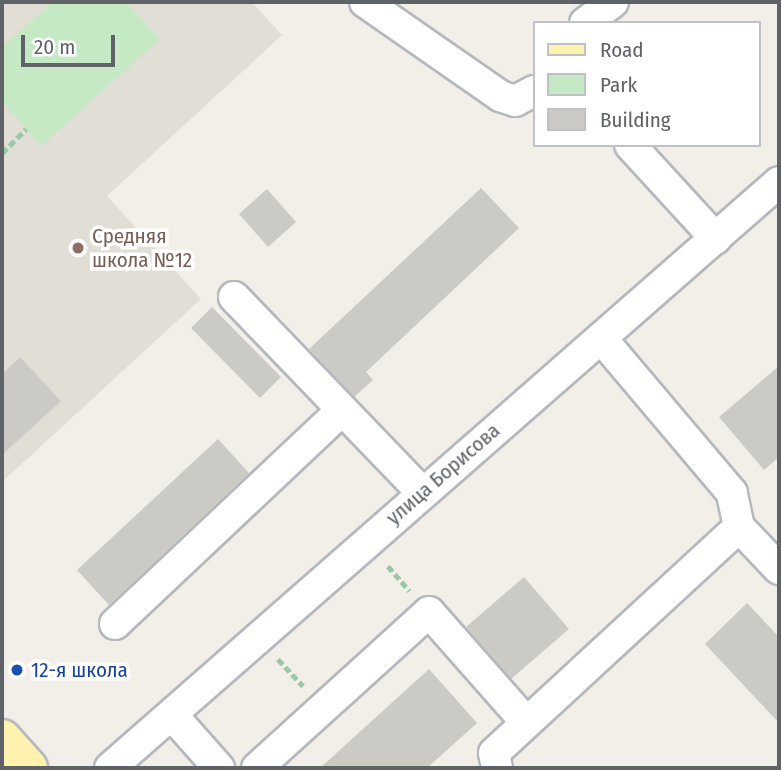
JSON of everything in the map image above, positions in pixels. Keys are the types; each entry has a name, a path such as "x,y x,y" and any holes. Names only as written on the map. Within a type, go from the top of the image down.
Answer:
{"main road":[{"path":"2,739 28,768"}],"street":[{"path":"365,2 500,96 515,101 532,92"},
{"path":"588,21 613,2"},
{"path":"632,147 716,239"},
{"name":"улица Борисова","path":"110,768 421,491 779,182"},
{"path":"234,297 421,491"},
{"path":"601,338 732,493 739,527 779,569"},
{"path":"115,624 341,411"},
{"path":"497,768 494,753 739,527"},
{"path":"257,768 429,612 526,722"},
{"path":"172,715 219,768"}],"path":[{"path":"2,153 26,129"},
{"path":"367,541 429,612"},
{"path":"259,638 324,709"}],"shaded area":[{"name":"Средняя школа №12","path":"2,2 252,2 282,35 107,196 201,299 2,482"}],"green space":[{"path":"53,2 126,2 160,39 41,146 2,101 2,47"}],"building":[{"path":"481,188 519,228 366,372 373,380 354,397 309,349"},
{"path":"267,189 296,222 268,247 239,214"},
{"path":"212,307 281,377 260,398 191,328"},
{"path":"20,357 61,401 2,455 2,374"},
{"path":"779,366 779,457 764,470 719,417"},
{"path":"218,439 249,473 109,605 77,570"},
{"path":"524,577 569,629 511,679 466,627"},
{"path":"747,603 779,637 779,723 705,644"},
{"path":"429,669 477,723 427,768 320,768"}],"place":[{"name":"Средняя школа №12","path":"78,248"},
{"name":"12-я школа","path":"17,670"}]}
